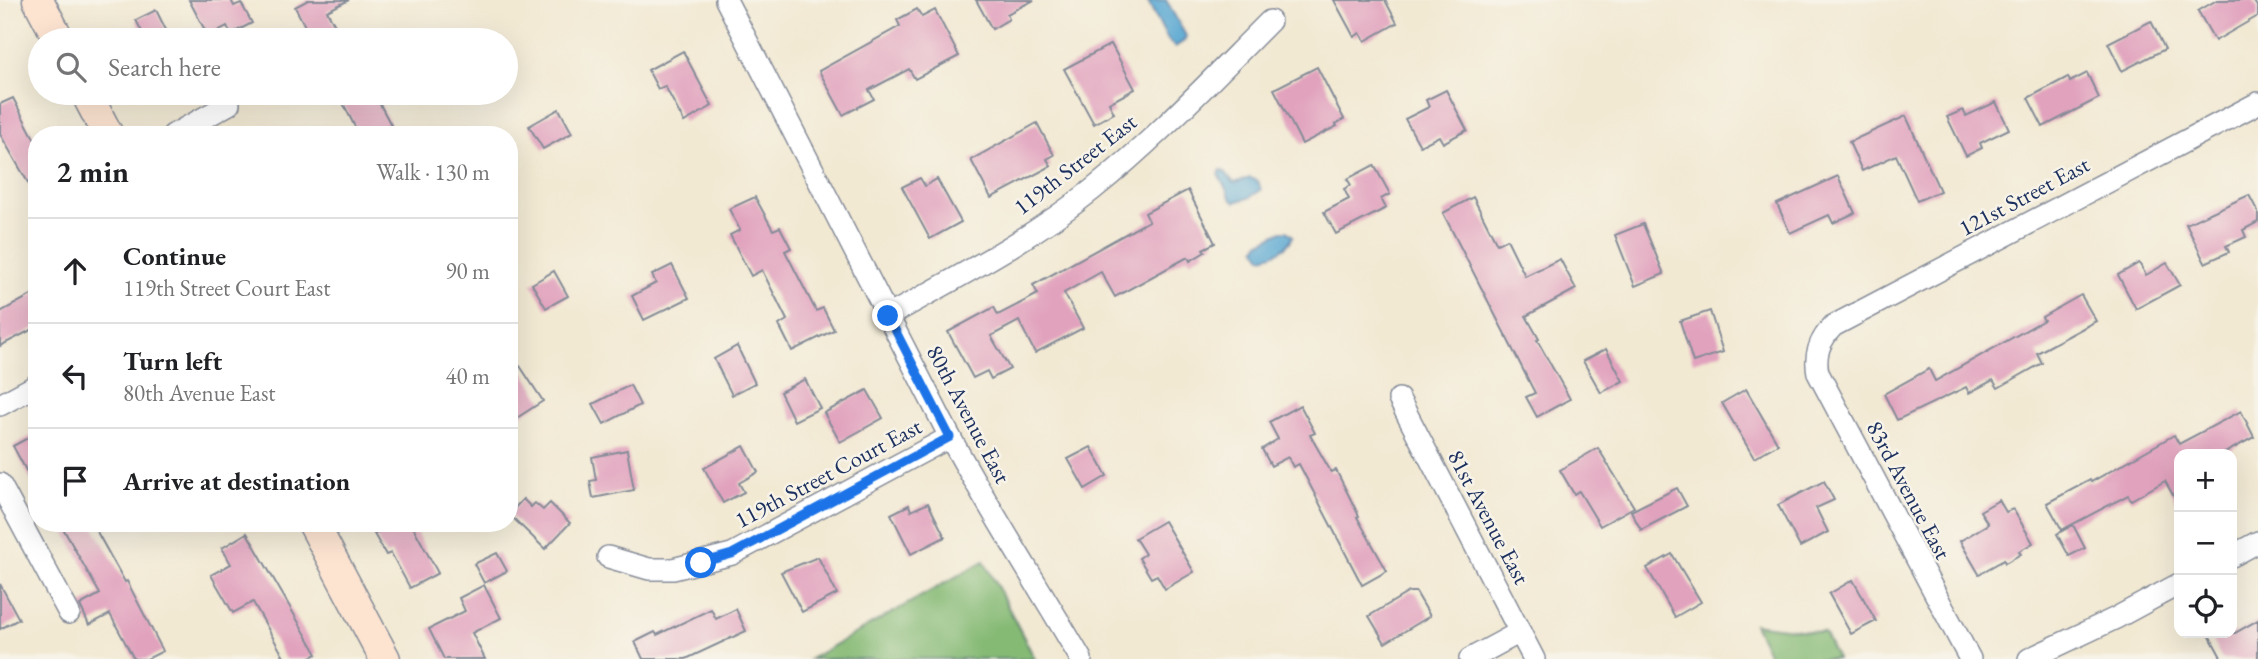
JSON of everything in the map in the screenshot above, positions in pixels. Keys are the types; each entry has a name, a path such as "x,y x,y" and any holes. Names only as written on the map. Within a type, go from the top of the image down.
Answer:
{"street":[{"path":"38,0 53,28"},
{"name":"80th Avenue East","path":"726,0 950,437 1081,659"},
{"name":"119th Street East","path":"888,316 1033,232 1090,192 1155,136 1270,21"},
{"name":"121st Street East","path":"1821,343 1833,326 2258,103"},
{"path":"92,105 103,126"},
{"path":"189,126 227,105"},
{"name":"83rd Avenue East","path":"1821,343 1817,353 1818,373 1970,659"},
{"path":"0,405 28,391"},
{"name":"81st Avenue East","path":"1399,399 1534,659"},
{"name":"119th Street Court East","path":"608,557 649,569 673,569 732,554 950,437"},
{"path":"0,484 69,613"},
{"path":"323,532 380,657"},
{"path":"2237,553 2258,542"},
{"path":"2029,659 2116,618 2174,587"},
{"path":"1470,659 1520,632"}],"green space":[{"path":"984,561 1035,659 810,659"},
{"path":"1754,624 1824,633 1837,659 1771,659"}],"water":[{"path":"1147,0 1166,0 1186,36 1184,41 1175,47 1168,40"},
{"path":"1221,170 1234,183 1250,178 1258,181 1261,190 1235,202 1219,175"},
{"path":"1282,231 1293,236 1288,244 1276,253 1262,257 1256,248 1259,243"}],"building":[{"path":"189,0 231,0 234,6 241,3 252,23 242,28 204,28"},
{"path":"308,0 349,0 327,11 336,28 306,28 295,7"},
{"path":"976,0 1034,0 1007,14 1009,19 992,29"},
{"path":"1334,0 1385,0 1397,23 1365,41 1360,33 1354,37"},
{"path":"2217,0 2253,0 2258,8 2258,16 2215,41 2198,11"},
{"path":"917,9 922,17 935,10 959,56 915,79 909,69 869,90 874,99 843,115 819,71 900,26 897,20"},
{"path":"156,10 165,28 140,28 136,20"},
{"path":"2151,21 2165,49 2122,71 2108,43"},
{"path":"1111,44 1135,89 1109,103 1114,113 1094,124 1064,69"},
{"path":"683,51 712,106 684,122 665,86 658,89 648,70"},
{"path":"1317,67 1344,119 1336,124 1337,126 1302,144 1274,89"},
{"path":"2087,73 2099,98 2043,127 2028,98 2068,77 2070,82"},
{"path":"1446,90 1467,130 1443,143 1439,136 1420,146 1405,119 1429,107 1426,100"},
{"path":"13,98 28,127 28,182 0,134 0,104"},
{"path":"1996,102 2009,129 1980,143 1982,148 1966,156 1947,117 1963,110 1966,116"},
{"path":"344,105 380,105 391,125 389,126 354,126"},
{"path":"559,109 572,133 543,149 529,126"},
{"path":"1906,116 1940,191 1917,201 1896,155 1862,171 1849,142"},
{"path":"1037,123 1054,155 1047,159 1051,166 991,198 971,160"},
{"path":"1374,165 1390,194 1381,199 1386,208 1336,234 1324,212 1349,199 1344,189 1351,185 1347,179"},
{"path":"1838,176 1855,213 1833,223 1829,215 1790,233 1777,204"},
{"path":"920,178 925,186 937,179 961,222 930,239 902,187"},
{"path":"1188,190 1215,243 1203,249 1205,252 1190,261 1188,257 1115,297 1101,272 1064,293 1083,328 1035,353 1019,321 991,336 1010,369 991,379 987,371 973,378 948,332 994,307 998,315 1038,294 1033,285 1149,221 1145,213"},
{"path":"2249,195 2258,212 2258,222 2243,230 2246,237 2226,246 2229,252 2205,263 2186,224"},
{"path":"755,197 773,230 780,227 791,248 785,251 816,311 823,308 834,330 792,351 779,325 787,320 762,270 751,276 730,235 740,230 729,209"},
{"path":"1473,197 1497,244 1507,239 1525,276 1560,259 1576,289 1526,316 1570,399 1537,417 1526,397 1535,393 1443,213"},
{"path":"1643,224 1664,274 1635,286 1615,235"},
{"path":"2139,263 2146,275 2167,263 2180,285 2136,309 2118,275"},
{"path":"672,265 689,298 644,320 632,296 656,283 652,275"},
{"path":"554,271 568,296 546,308 532,284"},
{"path":"2081,295 2096,321 2037,353 2042,363 1998,388 1993,380 1969,393 1966,387 1897,420 1884,394 1929,369 1935,381 2044,320 2042,317"},
{"path":"28,297 28,332 0,346 0,312"},
{"path":"1710,311 1723,352 1693,362 1680,321"},
{"path":"737,346 755,383 732,395 714,359"},
{"path":"1606,349 1623,381 1601,393 1583,361"},
{"path":"520,366 543,401 518,417"},
{"path":"805,379 820,408 794,421 780,392"},
{"path":"630,385 640,405 604,424 593,404"},
{"path":"1746,389 1778,444 1754,458 1722,403"},
{"path":"867,390 883,418 840,442 824,413"},
{"path":"1300,405 1315,433 1310,435 1331,472 1336,470 1359,516 1357,517 1387,571 1362,585 1299,464 1293,467 1288,457 1271,466 1262,449 1278,439 1269,422"},
{"path":"2241,411 2254,437 2232,449 2174,449 2174,497 2165,481 2131,500 2128,495 2062,530 2047,503 2090,480 2091,482 2174,435 2179,444"},
{"path":"28,438 28,474 13,446"},
{"path":"744,446 758,472 739,483 744,492 723,503 704,468"},
{"path":"1091,447 1107,476 1085,489 1068,459"},
{"path":"1598,448 1634,507 1600,526 1579,491 1574,494 1560,470"},
{"path":"627,450 634,490 593,498 590,481 596,480 592,457"},
{"path":"1824,481 1834,500 1816,508 1828,532 1800,547 1778,505"},
{"path":"1677,488 1687,506 1641,530 1631,511"},
{"path":"523,499 531,507 535,503 543,510 550,503 570,523 545,549 518,523 518,504"},
{"path":"1999,500 2006,512 2013,509 2033,543 2019,551 2021,554 1979,574 1960,541 1988,524 1980,511"},
{"path":"928,503 945,537 911,554 891,514 909,505 911,511"},
{"path":"1164,521 1194,572 1165,589 1157,575 1151,578 1139,558 1145,554 1135,538"},
{"path":"2073,525 2085,548 2069,556 2057,534"},
{"path":"65,532 97,532 125,582 127,581 163,651 147,659 134,659 110,614 89,625 80,605 100,594"},
{"path":"416,532 438,573 410,588 391,553 386,555 374,534"},
{"path":"247,533 317,654 307,659 285,659 253,602 233,613 211,575 231,564 222,548"},
{"path":"497,553 507,571 484,583 474,564"},
{"path":"1672,554 1701,602 1675,617 1647,568"},
{"path":"818,557 837,594 802,612 781,572"},
{"path":"1853,580 1876,621 1851,634 1829,594"},
{"path":"0,584 19,619 0,629"},
{"path":"484,585 501,618 472,633 485,659 444,659 429,629 465,611 459,598"},
{"path":"1409,592 1416,592 1430,616 1385,643 1369,616"},
{"path":"711,609 716,619 736,609 746,631 686,659 643,659 635,642 655,632 657,635"},
{"path":"2258,620 2258,659 2222,659 2211,638 2237,638 2237,632"}],"route":[{"path":"701,563 732,554 950,437 888,316"}]}
